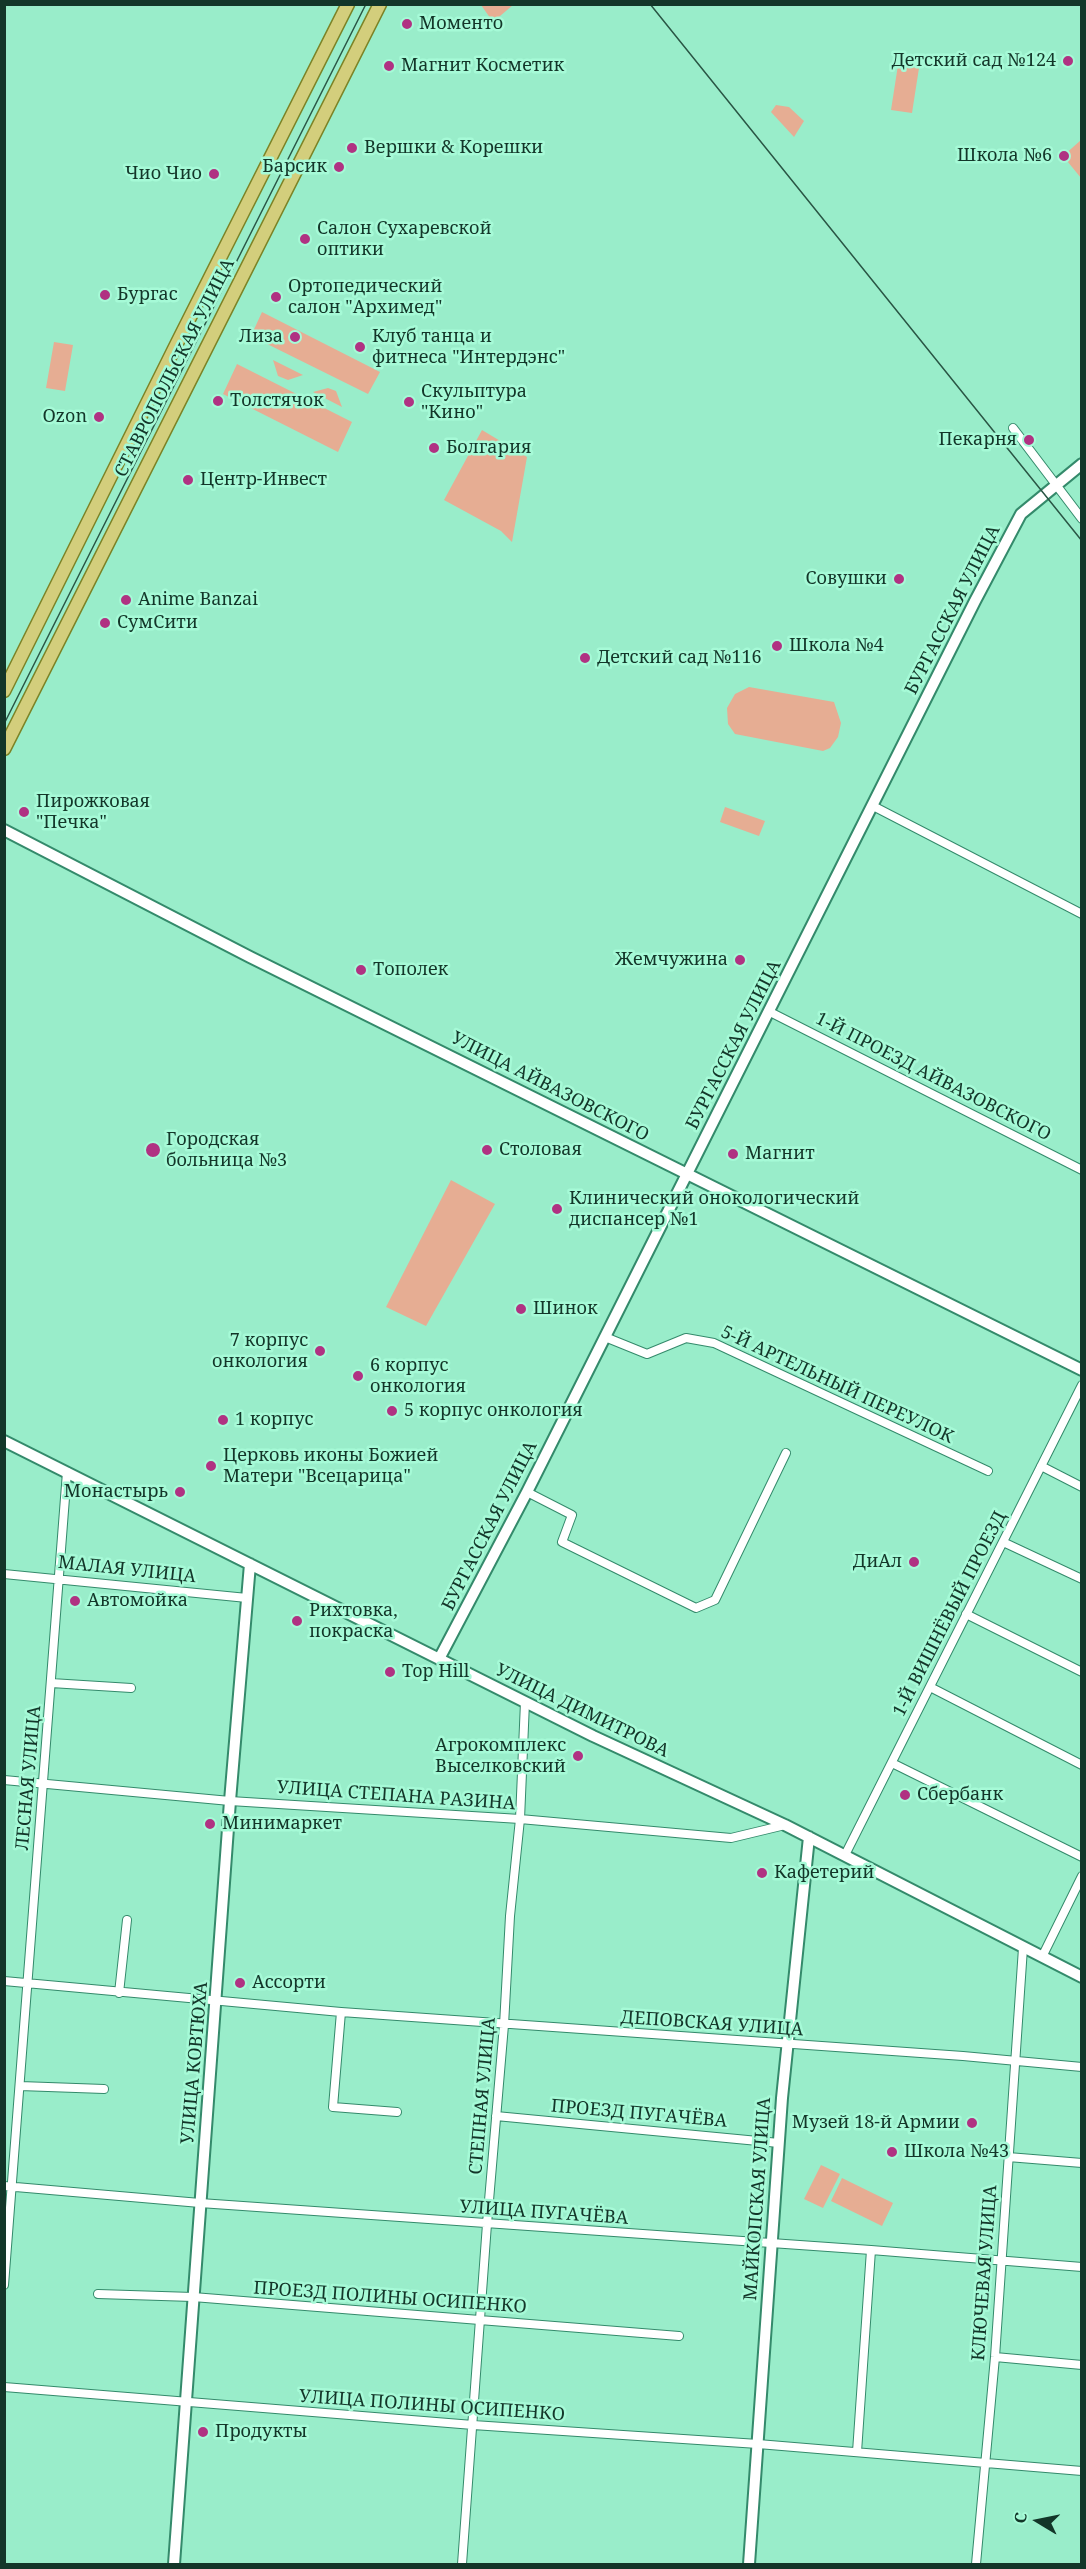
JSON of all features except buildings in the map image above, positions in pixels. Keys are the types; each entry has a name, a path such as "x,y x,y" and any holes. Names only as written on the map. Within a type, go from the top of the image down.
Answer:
{"main road":[{"name":"СТАВРОПОЛЬСКАЯ УЛИЦА","path":"4,691 348,4"},
{"name":"СТАВРОПОЛЬСКАЯ УЛИЦА","path":"4,749 380,4"}],"street":[{"path":"1013,428 1082,519"},
{"name":"БУРГАССКАЯ УЛИЦА","path":"439,1659 527,1492 1021,514 1082,464"},
{"path":"873,806 1082,914"},
{"name":"УЛИЦА АЙВАЗОВСКОГО","path":"4,830 250,957 1082,1370"},
{"name":"1-Й ПРОЕЗД АЙВАЗОВСКОГО","path":"770,1012 1082,1170"},
{"name":"5-Й АРТЕЛЬНЫЙ ПЕРЕУЛОК","path":"605,1337 647,1353 686,1338 714,1343 987,1471"},
{"name":"1-Й ВИШНЁВЫЙ ПРОЕЗД","path":"845,1855 1082,1385"},
{"name":"УЛИЦА ДИМИТРОВА","path":"4,1441 525,1702 809,1837 1082,1977"},
{"path":"527,1492 572,1515 562,1542 696,1608 715,1600 786,1453"},
{"path":"1041,1466 1082,1487"},
{"name":"ЛЕСНАЯ УЛИЦА","path":"4,2285 8,2187 20,2086 67,1472"},
{"path":"1003,1542 1082,1579"},
{"name":"УЛИЦА КОВТЮХА","path":"174,2565 230,1801 250,1564"},
{"name":"МАЛАЯ УЛИЦА","path":"4,1574 247,1598"},
{"path":"966,1614 1082,1672"},
{"path":"51,1683 131,1688"},
{"path":"930,1687 1082,1765"},
{"name":"СТЕПНАЯ УЛИЦА","path":"462,2565 504,2025 510,1916 520,1819 525,1702"},
{"path":"892,1763 1082,1857"},
{"name":"УЛИЦА СТЕПАНА РАЗИНА","path":"4,1780 230,1801 520,1819 731,1838 785,1826"},
{"name":"МАЙКОПСКАЯ УЛИЦА","path":"748,2565 787,2043 809,1837"},
{"path":"1042,1957 1082,1876"},
{"path":"120,1993 127,1920"},
{"name":"КЛЮЧЕВАЯ УЛИЦА","path":"976,2565 994,2357 1023,1948"},
{"name":"ДЕПОВСКАЯ УЛИЦА","path":"4,1982 504,2025 787,2043 1082,2067"},
{"path":"341,2012 333,2107 397,2112"},
{"path":"20,2086 104,2089"},
{"name":"ПРОЕЗД ПУГАЧЁВА","path":"496,2116 779,2143"},
{"path":"1008,2157 1082,2163"},
{"name":"УЛИЦА ПУГАЧЁВА","path":"8,2187 1082,2267"},
{"path":"857,2452 871,2250"},
{"name":"ПРОЕЗД ПОЛИНЫ ОСИПЕНКО","path":"98,2294 193,2297 679,2336"},
{"path":"994,2357 1082,2365"},
{"name":"УЛИЦА ПОЛИНЫ ОСИПЕНКО","path":"4,2386 474,2425 758,2444 1082,2471"}],"shaded area":[{"path":"481,5 513,5 493,22"},
{"path":"898,65 919,68 912,113 891,110"},
{"path":"776,105 789,107 804,121 794,137 771,112"},
{"path":"1081,140 1081,178 1063,156"},
{"path":"262,312 380,372 368,394 251,336"},
{"path":"54,342 73,345 65,391 46,388"},
{"path":"273,360 303,375 288,380 278,376"},
{"path":"237,364 352,422 338,452 223,394"},
{"path":"328,388 336,391 342,407 313,392"},
{"path":"482,430 527,457 512,542 501,531 444,500"},
{"path":"749,687 834,702 841,723 838,737 830,748 823,751 735,734 728,724 727,708 735,694"},
{"path":"725,807 765,821 759,836 720,822"},
{"path":"451,1180 495,1204 426,1326 386,1307"},
{"path":"821,2165 840,2174 823,2208 804,2199"},
{"path":"842,2178 893,2203 882,2226 831,2201"}],"tram line":[{"path":"4,724 366,4"},
{"path":"650,4 1082,541"}],"place":[{"name":"Моменто","path":"407,24"},
{"name":"Детский сад №124","path":"1068,61"},
{"name":"Магнит Косметик","path":"389,66"},
{"name":"Вершки & Корешки","path":"352,148"},
{"name":"Школа №6","path":"1064,156"},
{"name":"Барсик","path":"339,167"},
{"name":"Чио Чио","path":"214,174"},
{"name":"Салон Сухаревской оптики","path":"305,239"},
{"name":"Бургас","path":"105,295"},
{"name":"Ортопедический салон \"Архимед\"","path":"276,297"},
{"name":"Лиза","path":"295,337"},
{"name":"Клуб танца и фитнеса \"Интердэнс\"","path":"360,347"},
{"name":"Толстячок","path":"218,401"},
{"name":"Скульптура \"Кино\"","path":"409,402"},
{"name":"Ozon","path":"99,417"},
{"name":"Пекарня","path":"1029,440"},
{"name":"Болгария","path":"434,448"},
{"name":"Центр-Инвест","path":"188,480"},
{"name":"Совушки","path":"899,579"},
{"name":"Anime Banzai","path":"126,600"},
{"name":"СумСити","path":"105,623"},
{"name":"Школа №4","path":"777,646"},
{"name":"Детский сад №116","path":"585,658"},
{"name":"Пирожковая \"Печка\"","path":"24,812"},
{"name":"Жемчужина","path":"740,960"},
{"name":"Тополек","path":"361,970"},
{"name":"Городская больница №3","path":"153,1150"},
{"name":"Столовая","path":"487,1150"},
{"name":"Магнит","path":"733,1154"},
{"name":"Клинический онокологический диспансер №1","path":"557,1209"},
{"name":"Шинок","path":"521,1309"},
{"name":"7 корпус онкология","path":"320,1351"},
{"name":"6 корпус онкология","path":"358,1376"},
{"name":"5 корпус онкология","path":"392,1411"},
{"name":"1 корпус","path":"223,1420"},
{"name":"Церковь иконы Божией Матери \"Всецарица\"","path":"211,1466"},
{"name":"Монастырь","path":"180,1492"},
{"name":"ДиАл","path":"914,1562"},
{"name":"Автомойка","path":"75,1601"},
{"name":"Рихтовка, покраска","path":"297,1621"},
{"name":"Top Hill","path":"390,1672"},
{"name":"Агрокомплекс Выселковский","path":"578,1756"},
{"name":"Сбербанк","path":"905,1795"},
{"name":"Минимаркет","path":"210,1824"},
{"name":"Кафетерий","path":"762,1873"},
{"name":"Ассорти","path":"240,1983"},
{"name":"Музей 18-й Армии","path":"972,2123"},
{"name":"Школа №43","path":"892,2152"},
{"name":"Продукты","path":"203,2432"}]}
